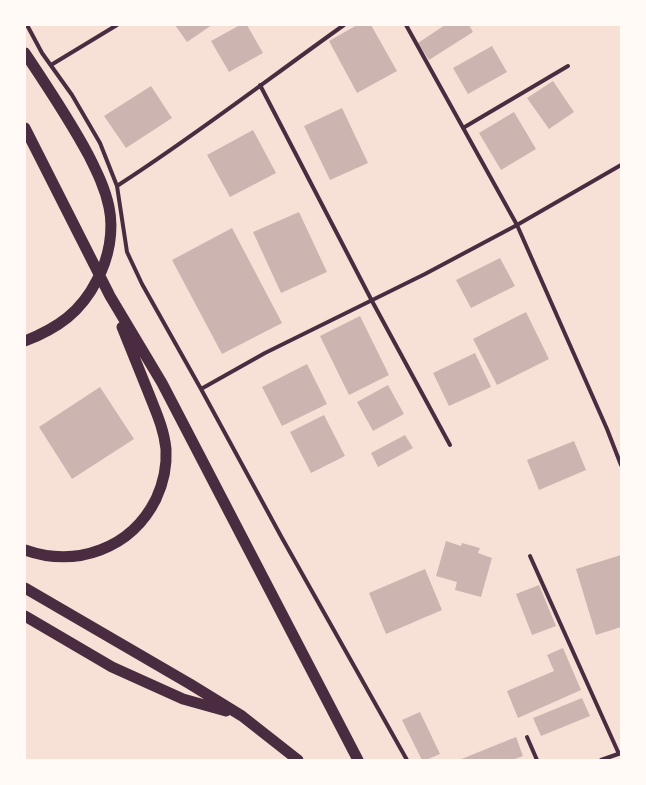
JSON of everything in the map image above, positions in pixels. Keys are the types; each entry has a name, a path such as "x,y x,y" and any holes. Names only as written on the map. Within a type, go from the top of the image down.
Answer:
{"highway":[{"path":"25,53 61,108 104,186 109,208 111,229 108,251 102,271 92,291 78,308 62,322 44,334 25,341"},
{"path":"25,128 110,296 162,383 358,760"},
{"path":"25,550 45,556 66,558 86,555 105,548 123,538 139,525 151,509 160,490 165,471 166,457 163,430 110,296"},
{"path":"25,588 242,716 298,760"},
{"path":"25,616 112,667 183,698 242,716"}],"street":[{"path":"27,25 51,66 72,95 100,143 117,186 127,252 142,284 282,538 407,760"},
{"path":"51,66 117,25"},
{"path":"117,186 163,156 344,25"},
{"path":"406,25 517,226 607,429 621,465"},
{"path":"463,128 568,66"},
{"path":"260,85 372,301 450,445"},
{"path":"201,390 265,353 372,301 517,226 621,165"},
{"path":"530,556 620,753 601,760"},
{"path":"527,737 537,760"}],"building":[{"path":"175,25 212,25 187,42"},
{"path":"240,25 247,25 263,53 229,72 211,41"},
{"path":"357,25 371,25 397,71 357,93 329,41"},
{"path":"445,25 469,25 473,32 429,60 418,43"},
{"path":"492,46 507,72 468,94 453,68"},
{"path":"553,81 574,112 549,129 527,98"},
{"path":"151,86 172,118 126,148 104,116"},
{"path":"342,108 368,163 330,180 304,126"},
{"path":"514,112 536,149 501,170 479,133"},
{"path":"253,130 276,173 230,197 207,155"},
{"path":"299,212 327,272 281,293 253,232"},
{"path":"232,228 282,323 222,354 172,260"},
{"path":"500,258 515,286 471,308 456,280"},
{"path":"526,312 549,359 497,385 473,339"},
{"path":"360,316 389,375 349,395 320,336"},
{"path":"475,353 491,387 449,406 433,373"},
{"path":"307,364 327,404 282,426 262,387"},
{"path":"388,385 404,414 373,431 357,402"},
{"path":"100,387 134,439 72,479 39,427"},
{"path":"324,415 345,456 311,473 290,432"},
{"path":"405,435 413,448 378,467 371,453"},
{"path":"574,441 586,470 539,490 527,460"},
{"path":"446,541 461,546 462,543 480,548 478,553 492,558 481,597 455,590 457,582 436,576"},
{"path":"621,555 621,627 596,635 576,569"},
{"path":"425,569 442,610 386,634 369,593"},
{"path":"539,585 556,626 532,635 516,594"},
{"path":"563,648 581,690 518,718 507,691 554,671 547,655"},
{"path":"582,698 590,716 541,736 533,718"},
{"path":"420,712 440,754 426,760 422,760 402,720"},
{"path":"516,737 523,756 512,760 459,760"}]}
